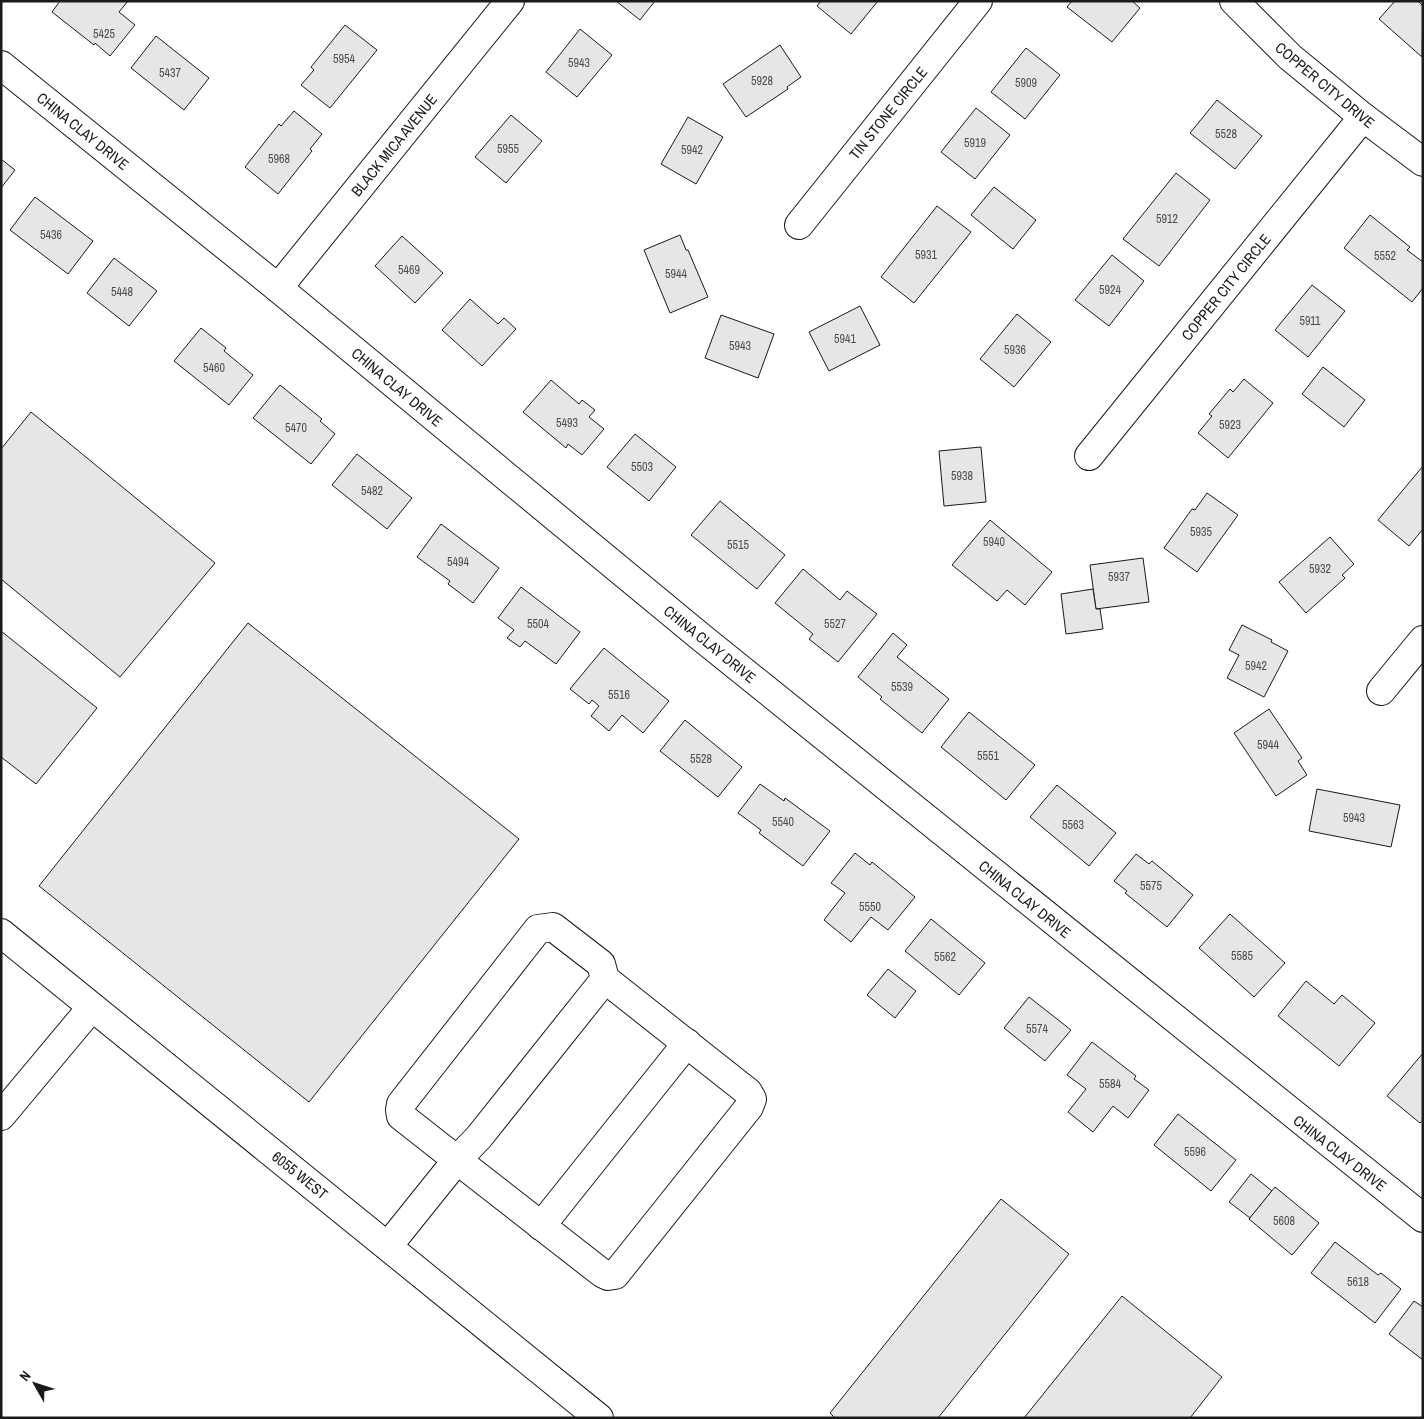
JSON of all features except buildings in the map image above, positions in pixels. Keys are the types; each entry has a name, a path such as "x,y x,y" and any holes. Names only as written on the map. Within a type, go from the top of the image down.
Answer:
{"street":[{"name":"BLACK MICA AVENUE","path":"278,288 510,1"},
{"name":"TIN STONE CIRCLE","path":"799,225 978,1"},
{"name":"COPPER CITY DRIVE","path":"1234,1 1290,57 1363,118 1423,162"},
{"name":"CHINA CLAY DRIVE","path":"1,65 278,288 702,638 1422,1217"},
{"name":"COPPER CITY CIRCLE","path":"1089,456 1363,118"},
{"path":"1381,691 1423,640"},
{"path":"553,927 601,964 605,979 687,1043 748,1092 752,1099 749,1107 615,1275 608,1276 602,1273 401,1116 401,1104 538,929 553,927"},
{"name":"6055 WEST","path":"1,933 599,1418"},
{"path":"388,1246 457,1160 478,1138 605,979"},
{"path":"1,1116 92,1007"},
{"path":"541,1226 687,1043"}]}
